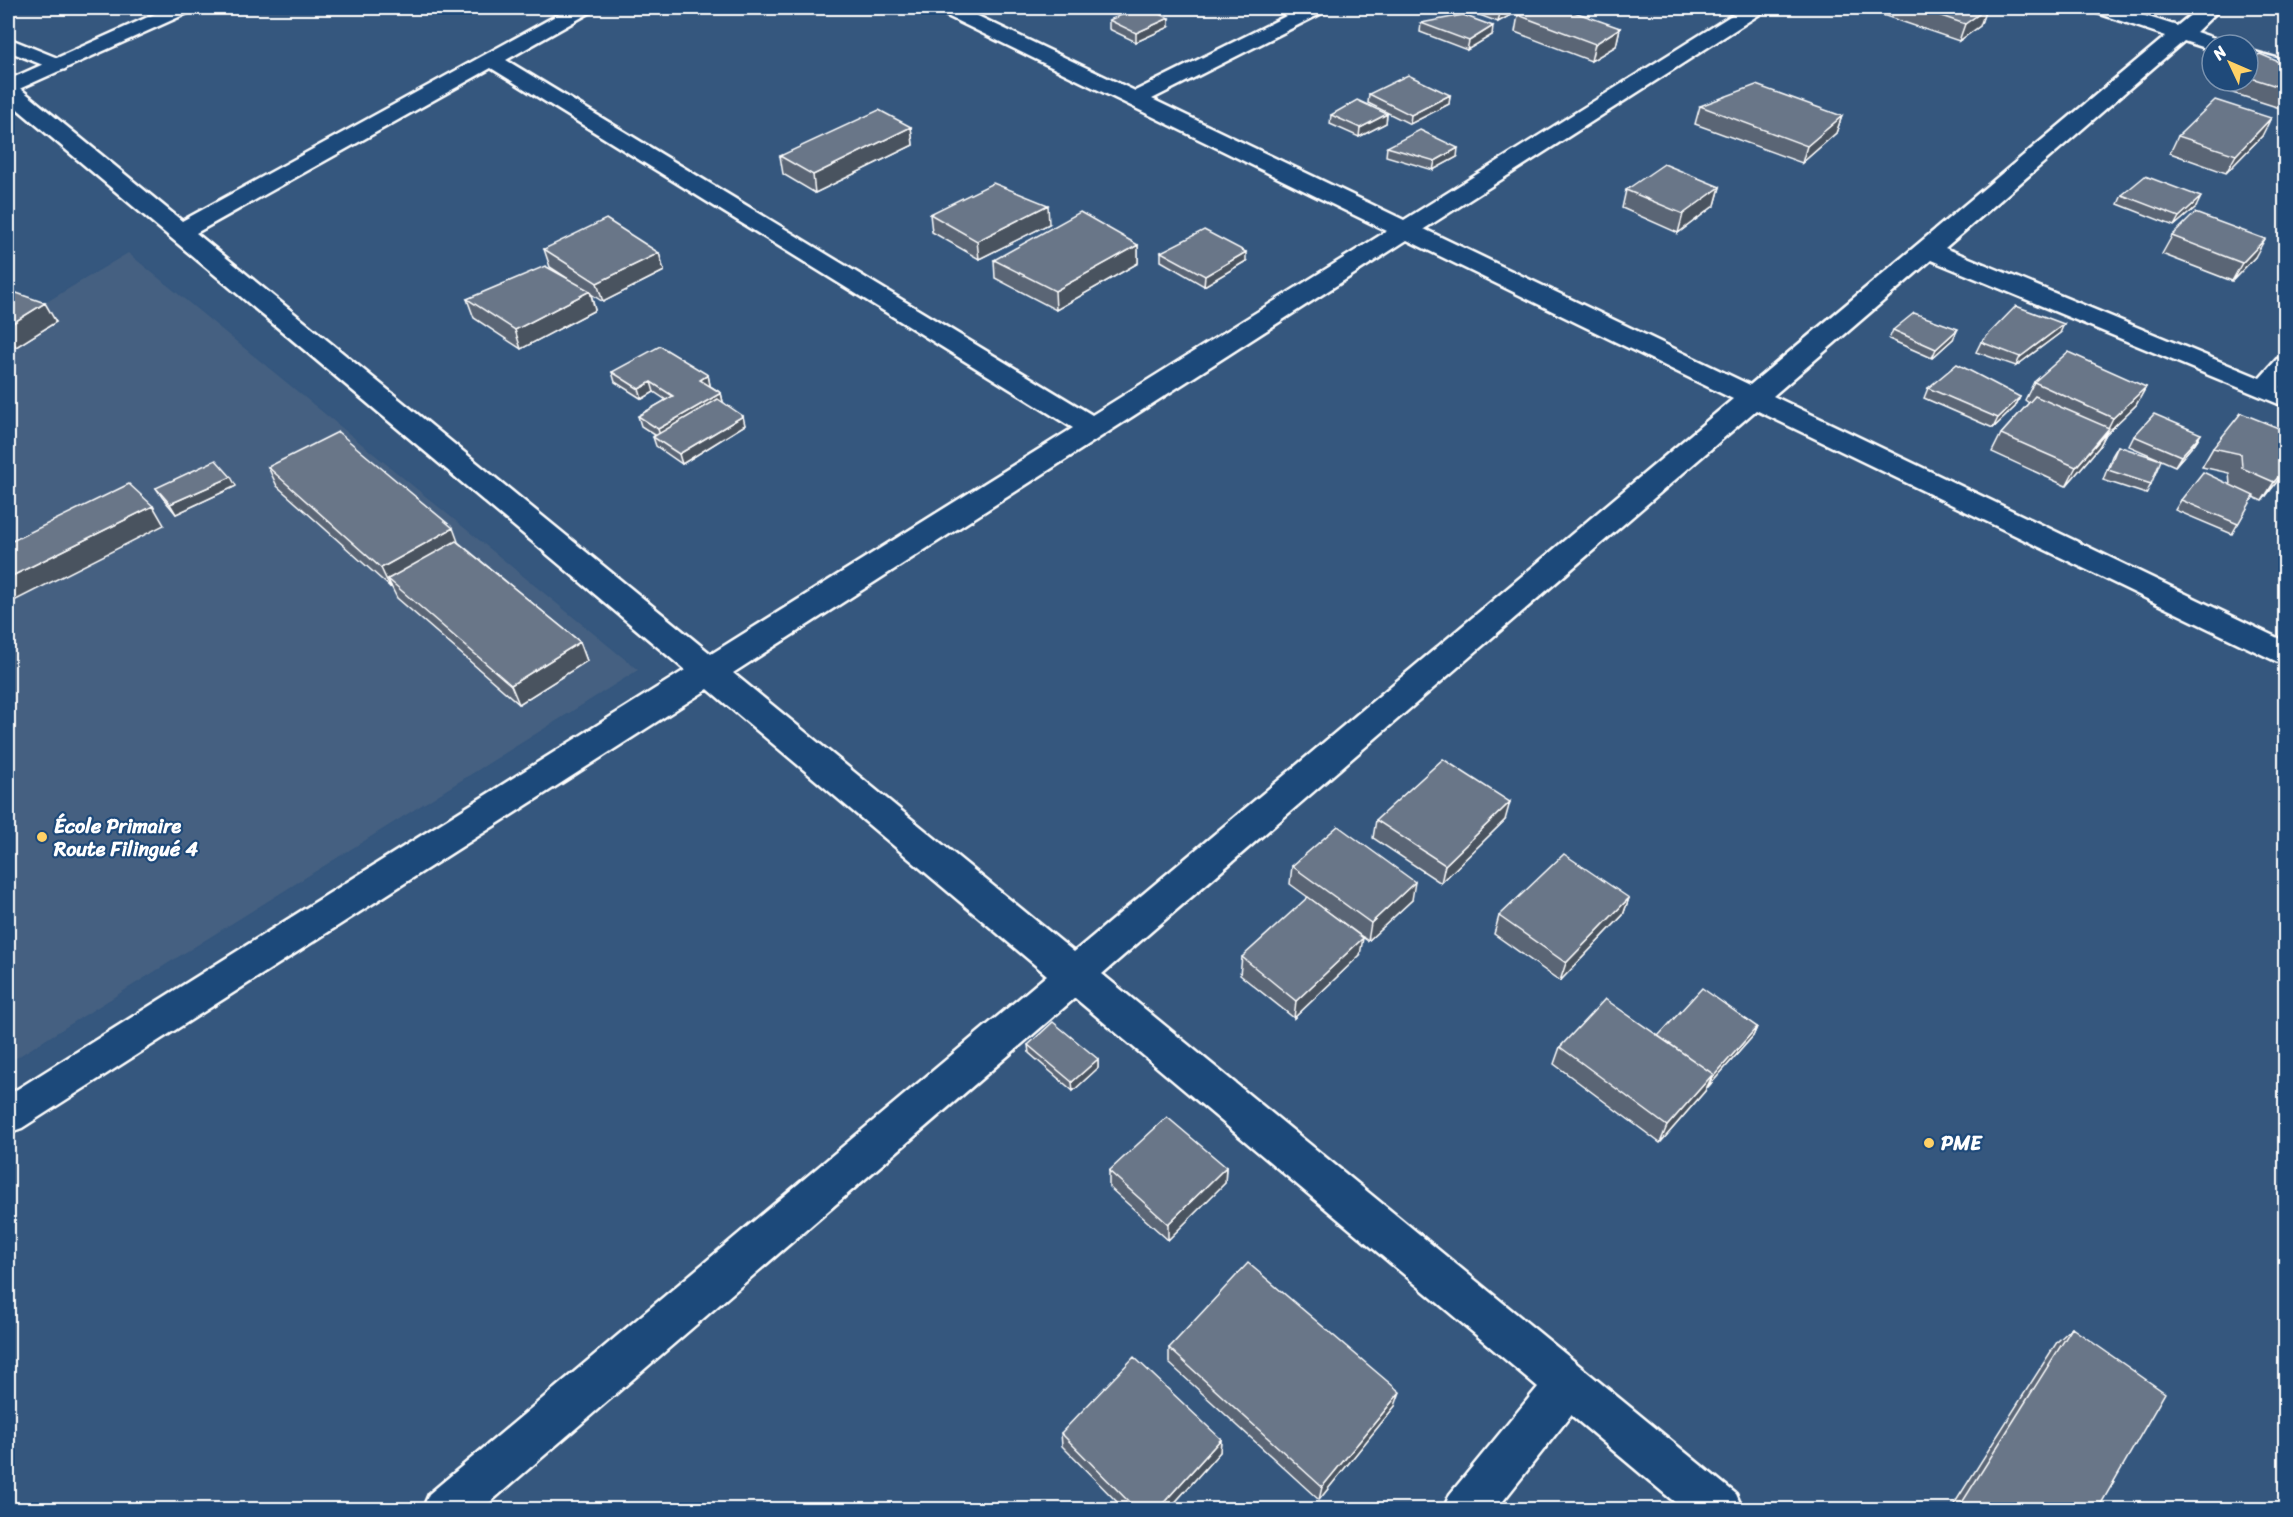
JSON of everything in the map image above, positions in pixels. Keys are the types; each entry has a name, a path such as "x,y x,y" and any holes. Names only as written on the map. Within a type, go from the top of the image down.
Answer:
{"street":[{"path":"183,8 8,89 1720,1509"},
{"path":"180,232 584,8"},
{"path":"946,8 2286,655"},
{"path":"1136,99 1317,8"},
{"path":"8,1116 1756,8"},
{"path":"2101,8 2200,40"},
{"path":"445,1509 2211,8"},
{"path":"8,44 58,65"},
{"path":"490,59 1093,428"},
{"path":"2260,60 2286,68"},
{"path":"1926,249 2275,394 2286,365"},
{"path":"1466,1509 1569,1383"}],"shaded area":[{"path":"128,253 638,670 8,1063 8,302 30,312"}],"building":[{"path":"1139,8 1147,8 1169,18 1136,33 1109,20"},
{"path":"1486,8 1509,8 1500,13"},
{"path":"1531,8 1563,8 1620,28 1595,44 1518,15"},
{"path":"1917,8 1983,8 1986,9 1965,24"},
{"path":"1463,15 1493,26 1469,41 1421,23"},
{"path":"2260,54 2286,65 2286,89 2260,81"},
{"path":"1408,75 1450,95 1411,115 1369,94"},
{"path":"1756,85 1842,116 1807,146 1700,106"},
{"path":"1357,100 1387,114 1360,128 1331,115"},
{"path":"2215,100 2271,118 2236,155 2178,136"},
{"path":"879,110 911,127 813,175 780,156"},
{"path":"1420,130 1458,148 1435,161 1387,147"},
{"path":"1664,164 1720,187 1683,214 1626,190"},
{"path":"2145,176 2201,197 2179,217 2122,195"},
{"path":"993,183 1048,205 977,241 930,214"},
{"path":"1080,212 1138,245 1055,291 994,260"},
{"path":"2195,213 2265,239 2242,263 2172,236"},
{"path":"606,219 659,253 597,283 544,249"},
{"path":"1204,230 1246,252 1205,276 1161,252"},
{"path":"545,266 590,291 515,330 467,299"},
{"path":"8,290 45,303 8,326"},
{"path":"2016,306 2064,324 2020,357 1981,342"},
{"path":"1914,313 1958,329 1936,349 1893,330"},
{"path":"660,346 708,375 700,380 721,393 658,429 638,416 673,396 651,382 639,389 612,372"},
{"path":"2068,352 2146,387 2113,418 2034,382"},
{"path":"1957,364 2020,397 1998,418 1928,388"},
{"path":"2035,396 2109,428 2076,467 2001,434"},
{"path":"718,399 743,416 679,454 653,437"},
{"path":"2241,413 2286,431 2286,468 2274,482 2242,468 2241,454 2213,448"},
{"path":"2154,414 2201,434 2181,456 2134,436"},
{"path":"338,432 453,528 381,568 268,467"},
{"path":"2118,446 2161,460 2151,484 2108,470"},
{"path":"216,460 231,477 170,504 156,488"},
{"path":"2203,472 2254,496 2238,524 2181,500"},
{"path":"129,484 153,506 8,578 8,543"},
{"path":"456,541 580,642 511,685 388,579"},
{"path":"1443,759 1510,802 1445,865 1376,820"},
{"path":"1338,826 1415,882 1371,923 1292,866"},
{"path":"1564,854 1629,898 1566,963 1499,916"},
{"path":"1308,897 1363,938 1296,1001 1242,957"},
{"path":"1702,988 1757,1027 1712,1078 1713,1074 1658,1036"},
{"path":"1605,999 1713,1074 1667,1126 1560,1047"},
{"path":"1053,1022 1098,1059 1072,1082 1028,1045"},
{"path":"1167,1117 1226,1167 1168,1224 1109,1171"},
{"path":"1248,1263 1400,1392 1322,1487 1169,1348"},
{"path":"2072,1328 2165,1393 2098,1509 1958,1509"},
{"path":"1134,1357 1221,1439 1158,1509 1136,1509 1061,1433"}],"place":[{"name":"École Primaire Route Filingué 4","path":"42,837"},
{"name":"PME","path":"1929,1143"}]}
